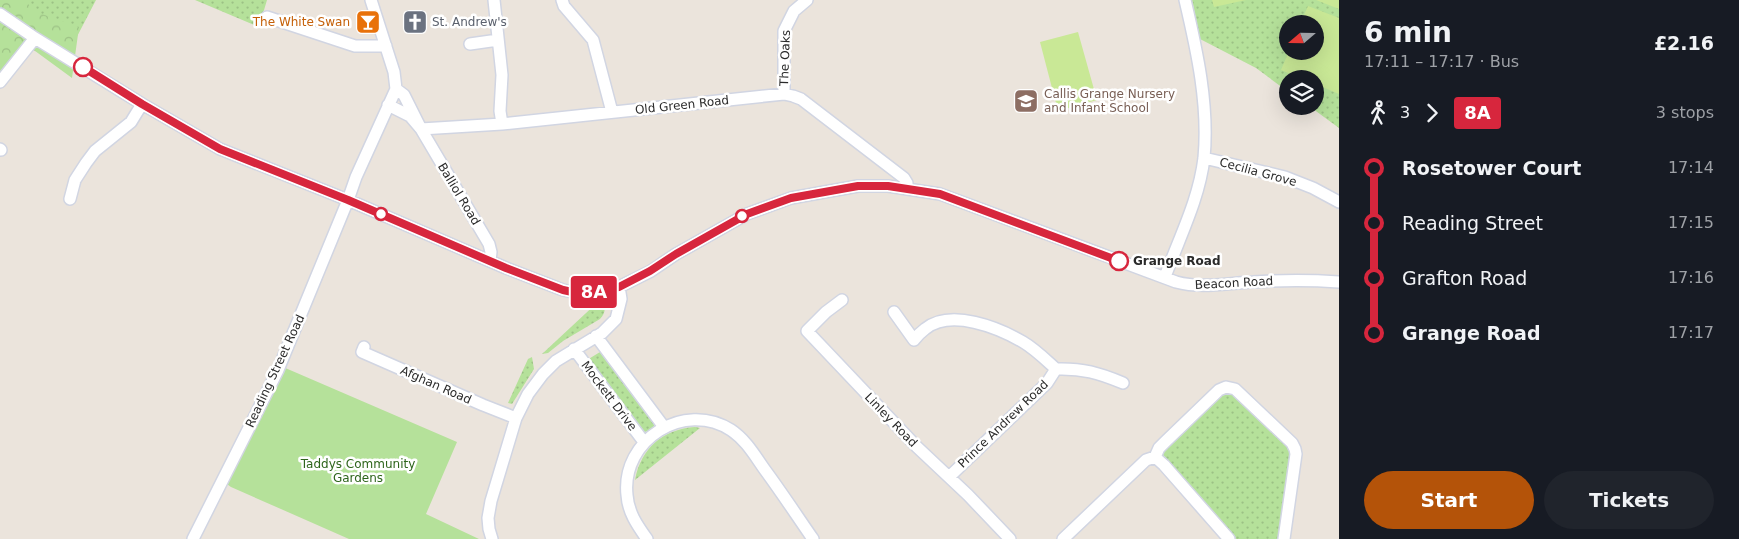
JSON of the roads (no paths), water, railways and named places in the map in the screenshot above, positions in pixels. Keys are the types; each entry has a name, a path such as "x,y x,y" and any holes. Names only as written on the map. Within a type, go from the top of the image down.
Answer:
{"street":[{"path":"371,0 394,72 396,89"},
{"path":"494,0 502,75 500,112 502,124"},
{"path":"562,0 564,6 593,40 612,112"},
{"name":"The Oaks","path":"784,94 784,31 788,20 807,0"},
{"path":"1165,277 1189,217 1204,158 1202,90 1196,48 1185,0"},
{"name":"Beacon Road","path":"0,14 35,38 142,104 220,149 348,200 490,261 563,290 577,293 619,287 650,271 726,224 769,205 791,198 858,186 888,186 940,194 1190,286 1310,280 1339,282"},
{"path":"267,17 356,46 386,46"},
{"path":"0,82 35,38"},
{"path":"470,44 498,40"},
{"name":"Reading Street Road","path":"193,539 278,370 356,177 396,89"},
{"name":"Balliol Road","path":"396,89 404,95 421,129 489,244 491,252 490,261"},
{"name":"Old Green Road","path":"421,129 502,124 784,94 801,99 852,139 880,158 904,178 907,182 907,188"},
{"path":"70,199 75,180 95,151 131,122 142,104"},
{"name":"Balliol Road","path":"388,104 410,116 421,129"},
{"name":"Cecilia Grove","path":"1204,158 1285,177 1313,188 1339,202"},
{"path":"491,539 488,518 491,501 516,418 528,394 543,374 556,362 596,336 616,319 621,299 619,287"},
{"name":"Linley Road","path":"842,300 826,312 807,331 916,447 949,476 1010,539"},
{"name":"Prince Andrew Road","path":"894,312 914,340 925,329 942,322 955,321 981,324 990,326 1025,343 1056,369 1074,368 1100,373 1123,383"},
{"name":"Mockett Drive","path":"596,336 664,427"},
{"name":"Afghan Road","path":"364,347 362,352 483,406 516,418"},
{"name":"Mockett Drive","path":"574,349 644,442"},
{"name":"Prince Andrew Road","path":"949,476 1046,383 1056,369"},
{"path":"1156,457 1164,442 1219,390 1229,387 1235,389 1292,443 1295,449 1296,454 1284,539"},
{"path":"647,539 634,520 626,494 626,484 633,458 644,442 664,427 684,420 703,420 721,425 737,435 760,463 813,539"},
{"path":"1063,539 1146,460 1156,457"},
{"path":"1156,457 1229,539"}],"place":[{"name":"The White Swan","path":"368,22"},
{"name":"St. Andrew's","path":"415,22"},
{"name":"Callis Grange Nursery and Infant School","path":"1026,101"},
{"name":"Grange Road","path":"1119,261"}],"park label":[{"name":"Taddys Community Gardens","path":"358,471"}]}
